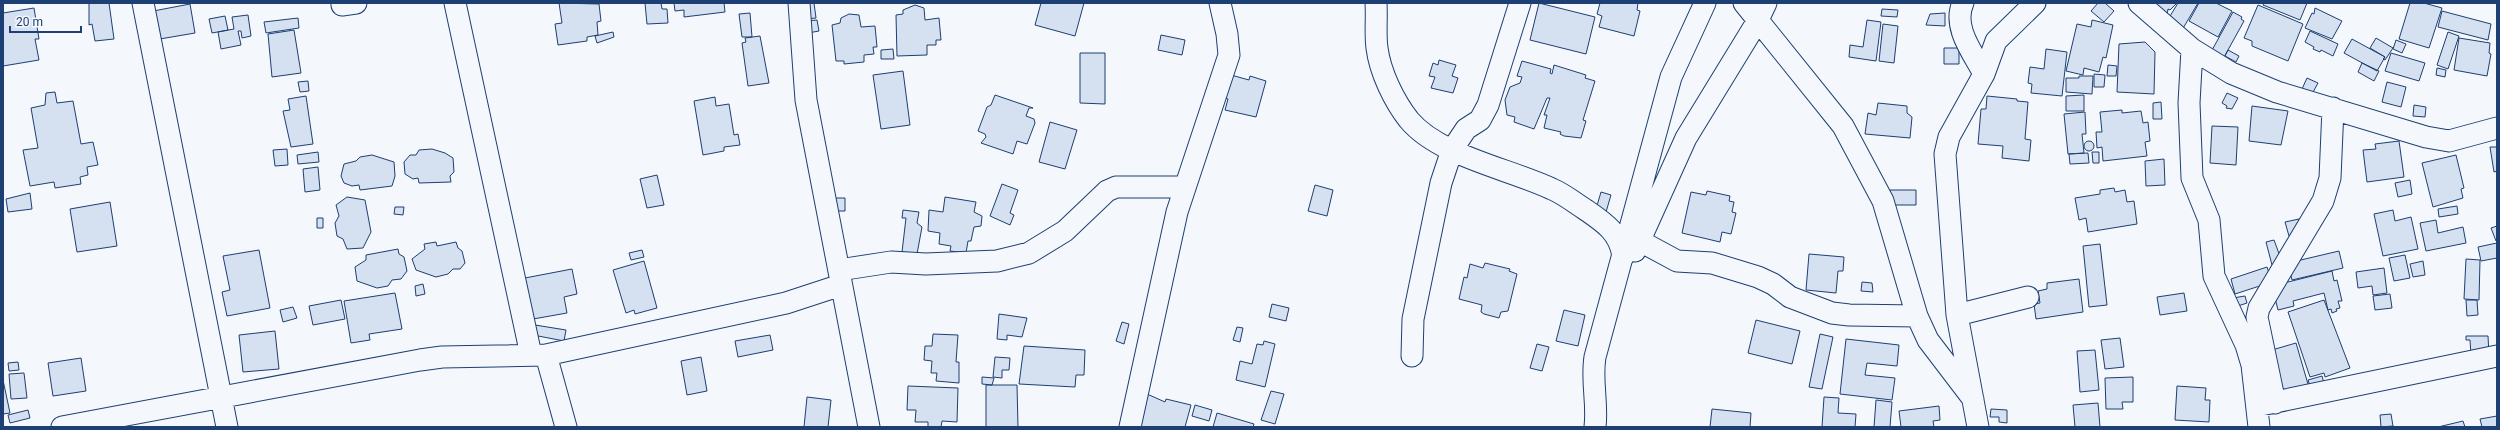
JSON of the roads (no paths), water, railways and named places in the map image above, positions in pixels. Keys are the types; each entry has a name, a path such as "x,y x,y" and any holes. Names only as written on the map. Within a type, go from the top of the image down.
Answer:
{"street":[{"path":"143,3 223,396 227,427"},
{"path":"455,3 538,355 566,427"},
{"path":"798,3 806,100 869,427"},
{"path":"1130,427 1177,212 1229,55 1227,34 1220,3"},
{"path":"1376,3 1377,48 1399,105 1420,130 1452,150 1554,189 1604,222 1614,232 1622,245 1623,257"},
{"path":"1412,356 1413,319 1438,193 1452,150 1466,129 1480,120 1488,105 1520,3"},
{"path":"1595,427 1597,406 1592,373 1606,316 1671,77 1705,3"},
{"path":"1744,3 1757,22 1815,89 1843,126 1883,201 1917,316 1928,340 1973,399"},
{"path":"1606,316 1686,138 1757,22 1766,3"},
{"path":"1963,3 1960,10 1959,25 1984,74"},
{"path":"1978,427 1957,315 1945,154 1949,137 1984,74 1996,41 2035,3"},
{"path":"2139,3 2192,49 2231,73 2277,92 2426,137 2449,141 2497,128"},
{"path":"2192,49 2189,103 2192,178 2209,220 2214,276 2246,345 2265,404"},
{"path":"2259,427 2265,404 2257,317 2259,308 2323,201 2330,178 2333,108"},
{"path":"62,427 420,360 442,357 538,355 779,305 840,277 891,262 926,264 997,261 1037,250 1065,231 1112,189 1185,187"},
{"path":"1640,241 1677,261 1712,263 1758,277 1795,300 1832,313 1849,316 1917,316"},
{"path":"1957,315 2028,297"},
{"path":"2265,404 2497,356"}]}
